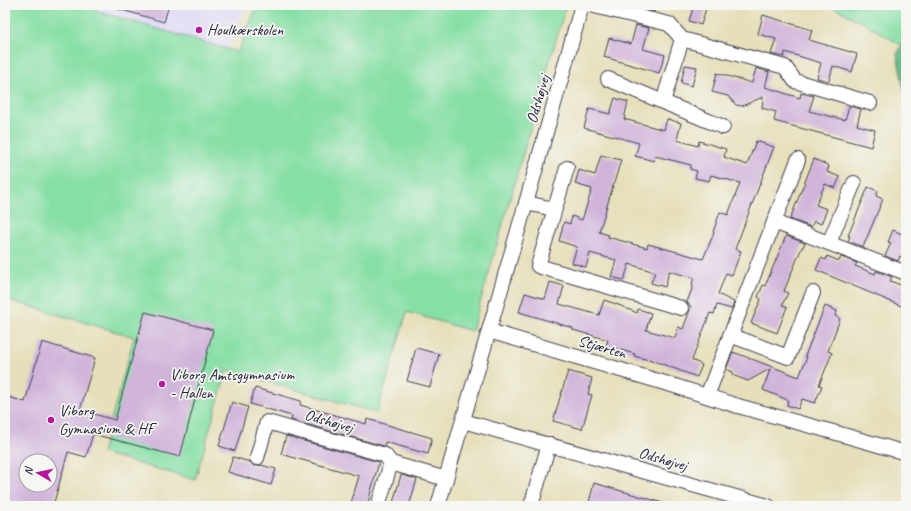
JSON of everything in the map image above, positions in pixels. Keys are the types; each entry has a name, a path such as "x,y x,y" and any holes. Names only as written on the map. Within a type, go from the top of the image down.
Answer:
{"street":[{"name":"Odshøjvej","path":"438,506 582,5"},
{"path":"590,5 669,24 682,39 785,67 795,81 870,103"},
{"path":"663,102 682,39"},
{"path":"608,79 723,126"},
{"path":"706,396 798,160"},
{"path":"567,168 538,266 681,308"},
{"path":"829,243 854,183"},
{"path":"526,203 554,209"},
{"path":"774,222 906,272"},
{"path":"730,335 788,358 813,293"},
{"name":"Stjærten","path":"489,331 738,406 906,453"},
{"name":"Odshøjvej","path":"463,421 768,506"},
{"name":"Odshøjvej","path":"257,458 268,422 385,455 391,463 446,479"},
{"path":"531,506 549,444"},
{"path":"378,506 391,463"}],"shaded area":[{"name":"Houlkærskolen","path":"98,5 247,5 228,49 96,11"}],"green space":[{"path":"5,5 98,5 96,11 238,52 257,5 566,5 472,331 407,312 377,413 227,370 195,480 102,453 134,337 5,299"},
{"path":"829,5 906,5 906,48 867,25"},
{"path":"902,45 906,48 906,100 897,54"}],"building":[{"path":"116,5 169,5 164,22 115,8"},
{"path":"642,5 655,5 654,12 641,9"},
{"path":"694,5 707,5 701,25 689,21"},
{"path":"763,15 812,30 809,40 857,54 852,72 833,66 829,81 817,78 821,63 785,52 784,57 771,54 776,39 758,34"},
{"path":"636,25 649,28 643,49 665,55 659,73 604,57 609,38 631,44"},
{"path":"685,65 697,67 692,86 681,83"},
{"path":"756,68 769,72 765,87 800,98 801,93 814,96 809,111 845,120 849,106 861,109 857,125 875,130 871,147 774,121 776,112 762,108 763,97 742,106 736,105 728,96 712,92 717,73 752,83"},
{"path":"615,98 628,102 624,119 664,130 667,119 681,123 677,140 698,146 699,141 726,149 724,157 747,165 756,141 774,147 735,249 741,251 732,275 726,273 718,294 734,302 732,309 717,305 714,314 710,313 692,360 702,365 697,377 649,359 634,356 635,354 606,346 608,340 519,312 525,293 545,299 550,282 564,286 559,304 599,315 604,300 637,313 638,309 651,313 646,330 675,338 678,327 683,329 691,307 687,302 693,286 692,284 694,278 669,271 665,287 651,283 655,272 629,264 624,280 611,277 616,260 590,253 586,267 572,263 577,247 559,241 564,222 570,224 572,216 582,220 592,189 575,184 579,170 595,175 601,155 621,160 599,232 609,235 608,237 647,248 648,244 703,259 714,233 713,232 720,212 728,215 740,183 711,175 709,181 695,178 697,171 690,169 691,165 655,156 654,161 635,156 639,143 584,128 589,109 610,114"},
{"path":"814,159 829,166 827,172 840,177 835,188 825,184 816,205 827,209 821,224 814,221 811,227 790,219"},
{"path":"868,187 878,191 876,196 883,199 863,247 848,241 850,236 848,236"},
{"path":"893,230 906,236 906,259 900,256 898,261 885,256 891,243 888,242"},
{"path":"786,236 805,243 784,291 788,293 782,305 787,307 777,333 751,323 761,299 758,297 763,285 765,286"},
{"path":"827,256 839,261 841,257 857,263 855,266 875,274 876,271 892,277 890,281 906,287 906,308 816,270 821,258 826,260"},
{"path":"825,306 837,311 835,316 840,319 828,351 832,353 819,385 822,386 815,403 802,399 798,409 787,405 788,400 763,390 770,369 748,381 732,375 733,372 726,369 733,352 799,377 807,357 805,356"},
{"path":"145,312 213,330 180,457 93,434 86,457 68,452 58,488 58,453 18,453 18,493 57,493 53,506 5,506 5,396 25,402 42,342 95,358 80,410 115,420"},
{"path":"416,348 439,354 430,387 407,381"},
{"path":"568,371 592,378 588,394 592,395 582,429 553,421"},
{"path":"255,388 301,401 300,405 366,424 367,419 432,438 428,454 385,442 384,446 291,420 292,416 250,404"},
{"path":"232,402 248,407 235,451 219,446"},
{"path":"286,436 379,462 367,506 350,506 359,476 281,454"},
{"path":"233,457 250,462 254,466 261,465 276,469 271,485 228,472"},
{"path":"401,475 417,479 409,506 392,506"},
{"path":"594,483 663,503 663,506 588,506"}],"place":[{"name":"Houlkærskolen","path":"199,30"},
{"name":"Viborg Amtsgymnasium - Hallen","path":"162,384"},
{"name":"Viborg Gymnasium & HF","path":"51,420"}]}
